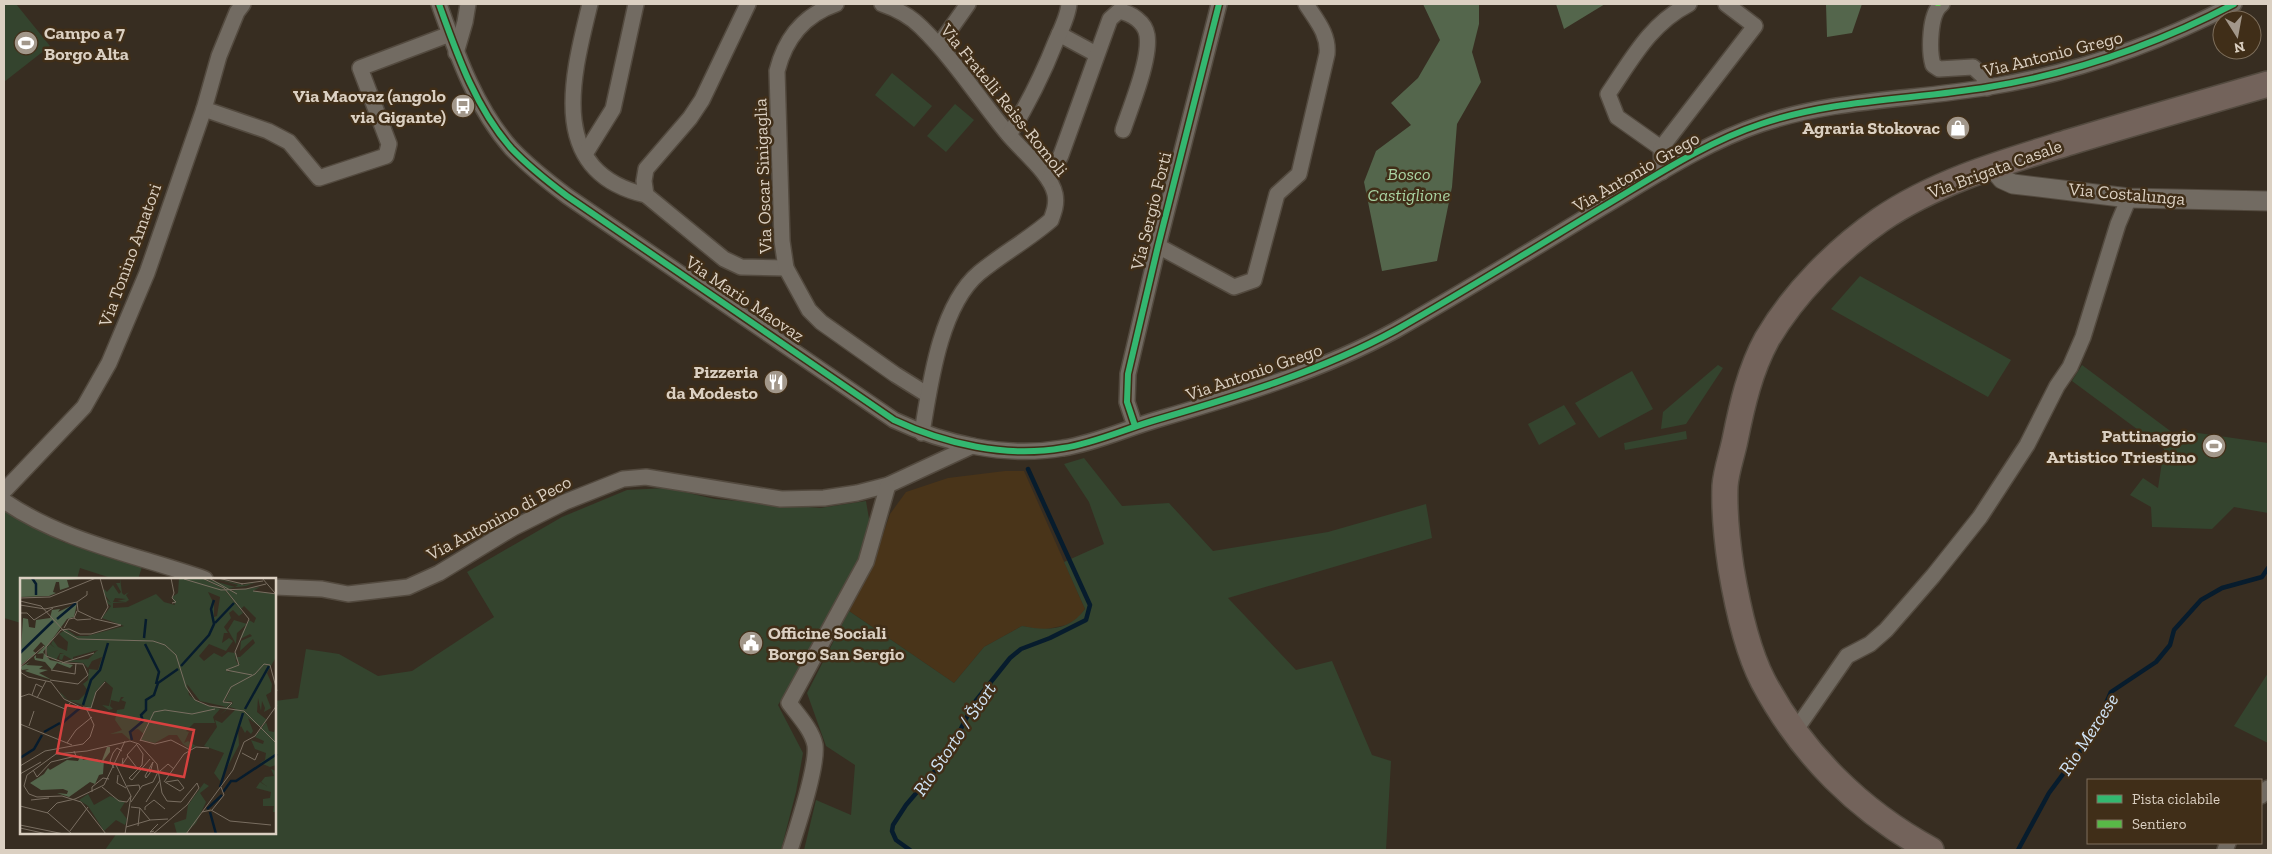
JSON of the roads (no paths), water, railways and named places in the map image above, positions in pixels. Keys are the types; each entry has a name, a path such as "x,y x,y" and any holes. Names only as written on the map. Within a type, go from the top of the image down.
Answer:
{"main road":[{"name":"Via Brigata Casale","path":"1930,850 1902,835 1842,788 1817,761 1795,731 1763,680 1736,603 1726,538 1726,484 1740,412 1751,376 1767,339 1788,309 1818,274 1851,242 1912,200 1950,182 1992,167 2268,84"}],"street":[{"name":"Via Tonino Amatori","path":"4,491 84,407 109,364 147,273 204,109 219,56 237,12 243,4"},
{"name":"Via Mario Maovaz","path":"439,4 456,52 473,90 489,118 511,147 539,175 894,420 922,433 972,446 1004,451 1062,448 1135,426"},
{"path":"456,52 468,4"},
{"path":"590,4 576,58 572,114 577,139 585,154 601,174 630,192 646,195 724,259 741,267 786,268"},
{"path":"585,154 613,109 636,4"},
{"path":"646,195 644,182 646,168 690,118 702,100 748,4"},
{"name":"Via Oscar Sinigaglia","path":"836,4 811,16 793,33 782,53 777,71 782,241 786,268 809,310 821,322 896,375 928,395"},
{"name":"Via Fratelli Reiss-Romoli","path":"882,4 900,10 920,25 939,45 1009,135 1048,180 1055,194 1056,208 1051,220 979,273 965,288 949,320 928,395 922,433"},
{"path":"939,45 968,4"},
{"path":"1009,135 1030,100 1059,34 1069,4"},
{"name":"Via Sergio Forti","path":"1135,426 1127,402 1128,374 1219,4"},
{"name":"Via Sergio Forti","path":"1158,246 1234,288 1254,280 1277,194 1299,174 1328,54 1328,44 1324,33 1306,4"},
{"path":"1660,148 1617,116 1608,94 1655,27 1689,4"},
{"name":"Via Antonio Grego","path":"1662,172 1660,148 1755,26 1726,4"},
{"path":"1942,4 1935,13 1933,24 1930,57 1933,65 1939,69 1972,67 1983,76 1987,88"},
{"name":"Via Antonio Grego","path":"1135,426 1302,375 1363,347 1507,265 1662,172 1755,126 1790,114 1824,107 1987,88 2080,66 2138,48 2196,24 2234,4"},
{"path":"1048,180 1061,155 1110,19 1119,7 1139,21 1147,33 1147,47 1142,71 1123,130"},
{"path":"204,109 268,131 289,142 319,178 386,156 389,144 360,68 450,34"},
{"path":"1059,34 1096,54"},
{"name":"Via Costalunga","path":"1992,167 2002,178 2013,184 2129,198 2268,201"},
{"path":"1795,731 1847,656 1870,644 1886,630 1933,576 1980,517 2027,446 2057,386 2070,367 2083,337 2118,224 2129,198"},
{"name":"Via Antonino di Peco","path":"276,587 322,589 348,594 408,587 439,573 513,528 565,502 623,479 646,477 781,499 824,498 857,493 888,485 972,446"},
{"path":"790,850 813,764 815,745 808,730 789,703 866,562 888,485"},
{"path":"4,500 27,516 50,528 202,578"}],"waterway":[{"name":"Rio Storto / Štort","path":"910,850 896,840 892,831 893,825 906,805 946,758 974,703 1010,658 1021,649 1050,638 1086,620 1090,605 1028,469"},
{"name":"Rio Mercese","path":"2018,850 2049,793 2092,735 2111,692 2156,662 2170,645 2174,630 2201,600 2222,588 2262,577 2268,568"}],"place":[{"name":"Campo a 7 Borgo Alta","path":"26,43"},
{"name":"Via Maovaz (angolo via Gigante)","path":"463,106"},
{"name":"Agraria Stokovac","path":"1958,128"},
{"name":"Pizzeria da Modesto","path":"776,382"},
{"name":"Pattinaggio Artistico Triestino","path":"2214,446"},
{"name":"Officine Sociali Borgo San Sergio","path":"751,643"}],"park label":[{"name":"Bosco Castiglione","path":"1409,184"}]}
